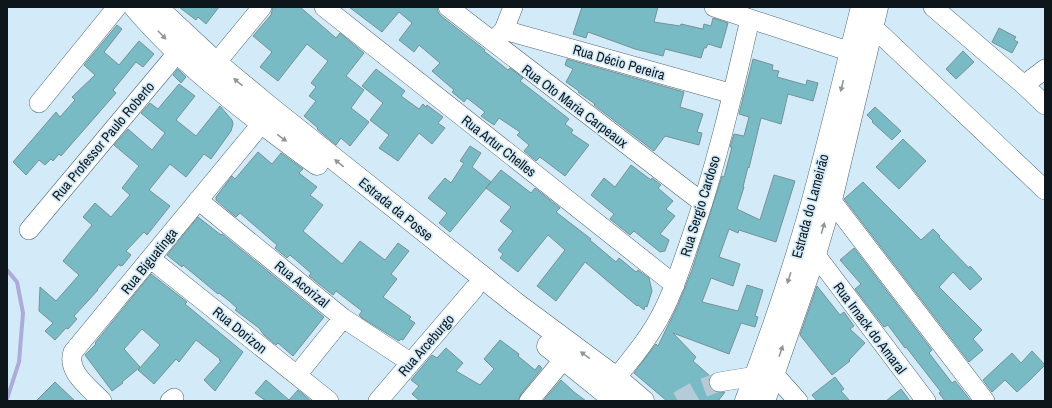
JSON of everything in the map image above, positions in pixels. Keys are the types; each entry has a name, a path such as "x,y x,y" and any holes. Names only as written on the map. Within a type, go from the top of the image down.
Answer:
{"main road":[{"name":"Estrada da Posse","path":"135,7 178,52 262,123 318,165 616,401"},
{"name":"Estrada da Posse","path":"156,7 216,63 269,107 515,303 616,378 643,401"},
{"name":"Estrada do Lameirão","path":"764,401 765,374 810,210 862,7"},
{"name":"Estrada do Lameirão","path":"746,401 765,374 815,254 831,200 875,17"}],"street":[{"path":"39,103 117,7"},
{"path":"216,63 262,7"},
{"name":"Rua Artur Chelles","path":"324,7 675,285"},
{"name":"Rua Oto Maria Carpeaux","path":"448,7 498,36 703,204"},
{"path":"498,36 513,7"},
{"path":"714,7 851,52"},
{"path":"933,7 1024,84 1045,105"},
{"path":"875,17 1045,190"},
{"name":"Rua Sergio Cardoso","path":"616,378 655,326 675,285 703,204 733,94 750,19"},
{"name":"Rua Décio Pereira","path":"498,36 733,94"},
{"name":"Rua Professor Paulo Roberto","path":"29,230 178,52"},
{"path":"1024,84 1045,69"},
{"name":"Rua Biguatinga","path":"102,401 77,376 71,359 73,352 262,123"},
{"name":"Rua Acorizal","path":"198,200 343,318 410,362"},
{"path":"831,200 985,401"},
{"name":"Rua Irnack do Amaral","path":"815,254 926,401"},
{"name":"Rua Dorizon","path":"151,259 329,401"},
{"name":"Rua Arceburgo","path":"378,401 474,289"},
{"path":"297,375 343,318"},
{"path":"529,401 564,359"},
{"path":"718,382 765,374 798,401"}],"building":[{"path":"179,7 219,7 206,24 198,17 196,20"},
{"path":"273,7 300,7 336,38 340,33 364,53 346,76 364,90 351,108 369,122 350,146 341,138 336,145 304,116 316,101 309,96 316,87 311,83 328,61 307,44 278,81 260,67 272,52 253,36 271,15"},
{"path":"349,7 437,7 441,16 508,70 510,68 523,78 520,81 569,119 565,124 573,130 571,133 589,145 565,176 540,157 536,161 524,151 529,145 517,135 520,132 499,118 494,125 481,116 485,112 467,98 464,102 452,92 454,90 432,71 440,63 419,45 414,52 399,40 412,23 399,12 382,32"},
{"path":"582,7 658,7 654,22 680,26 681,24 703,29 704,24 711,26 713,18 728,23 721,48 708,44 706,48 704,48 701,58 665,49 663,56 635,49 588,32 586,38 573,34"},
{"path":"117,25 122,29 104,52 119,65 139,41 154,54 143,67 136,62 113,90 116,93 61,156 59,154 53,161 51,159 45,165 39,160 26,175 13,162 56,112 60,117 75,100 72,97 95,75 84,65"},
{"path":"999,28 1016,37 1014,40 1018,42 1012,53 992,42"},
{"path":"963,51 974,62 956,79 946,69"},
{"path":"567,59 684,92 680,107 703,114 697,132 702,133 699,145 665,136 654,151 566,82 573,69 565,65"},
{"path":"753,59 773,65 772,70 779,71 777,77 806,85 807,80 818,83 813,101 788,94 781,124 761,118 737,209 760,220 774,175 795,181 776,242 739,230 738,233 729,229 719,257 740,264 733,286 711,278 702,302 738,311 747,285 763,290 755,316 758,317 755,327 741,323 729,354 673,333 696,357 693,361 710,376 708,383 711,389 715,392 725,392 718,401 667,401 634,373 656,344 658,346 678,305 692,270 722,176 724,177 734,134 744,136 749,117 739,114"},
{"path":"178,69 186,77 181,83 173,75"},
{"path":"376,69 405,91 401,96 419,109 423,104 426,107 427,105 443,117 438,123 445,128 432,144 419,133 398,161 379,148 389,135 370,120 383,103 362,86"},
{"path":"179,84 195,96 176,120 196,136 220,106 232,120 233,124 231,131 211,159 204,154 186,177 170,164 149,190 170,206 147,235 144,232 126,251 131,255 123,265 120,266 119,264 74,316 77,319 55,340 45,331 53,323 39,311 40,287 56,301 79,275 63,261 92,225 83,217 95,203 111,217 130,195 122,188 139,166 114,145 128,129 152,150 165,133 141,113 150,103 158,109"},
{"path":"875,107 901,131 892,140 872,122 873,121 867,115"},
{"path":"903,139 926,161 899,189 876,167"},
{"path":"470,146 481,153 472,167 491,182 450,232 439,223 447,213 428,198 445,178 451,183 464,163 460,161"},
{"path":"258,152 272,164 281,153 303,169 299,173 317,187 310,195 323,205 303,231 342,264 360,241 385,260 398,243 409,251 391,274 397,279 383,297 411,317 409,319 415,323 403,340 401,339 399,341 362,318 359,315 362,311 336,291 333,295 309,276 311,273 290,255 287,258 275,248 277,245 240,213 236,217 216,200 216,197 232,176 235,179"},
{"path":"631,165 651,180 652,178 661,185 658,188 673,201 666,209 675,216 660,234 669,240 665,251 660,252 634,231 630,235 610,219 614,214 591,195 604,178 615,187"},
{"path":"501,170 531,193 535,188 560,208 556,212 591,239 590,240 616,262 619,258 636,272 638,270 649,278 652,291 647,307 645,306 644,310 638,305 637,306 585,262 556,301 537,286 565,250 548,235 518,272 500,258 503,254 498,250 513,231 500,221 511,207 486,188"},
{"path":"863,182 921,240 933,229 969,268 970,266 982,279 970,290 953,272 939,287 982,330 973,339 983,350 969,362 844,199"},
{"path":"198,217 221,235 222,234 324,317 293,356 278,343 276,345 264,335 259,328 235,310 237,308 228,300 219,293 218,294 183,265 182,267 167,255"},
{"path":"854,248 932,350 929,353 952,383 955,381 971,401 945,401 939,393 941,392 888,325 884,327 855,289 861,284 840,260"},
{"path":"151,274 187,302 185,304 243,352 215,391 204,380 221,361 196,340 179,362 176,359 154,384 138,370 160,345 142,329 124,349 140,367 112,391 85,355 96,344 95,343"},
{"path":"817,286 840,315 844,312 854,326 850,329 865,343 849,360 850,361 832,375 800,335"},
{"path":"500,340 519,354 518,356 535,370 539,365 542,368 521,394 518,401 420,401 412,394 419,386 411,380 432,355 437,358 446,348 463,363 456,371 480,385 494,369 484,359"},
{"path":"1032,351 1045,365 1017,392 1005,380 992,392 983,380 1012,353 1021,363"},
{"path":"835,377 844,389 841,391 850,401 817,401 812,395"},
{"path":"266,380 289,400 298,390 311,401 266,401 255,393"},
{"path":"561,380 574,392 586,401 543,401"},
{"path":"55,382 75,401 36,401"},
{"path":"901,389 910,401 886,401"}],"waterway":[{"path":"7,270 17,282 23,313 19,362 7,399"}],"tunnel":[{"path":"678,401 697,390 719,382"}]}
